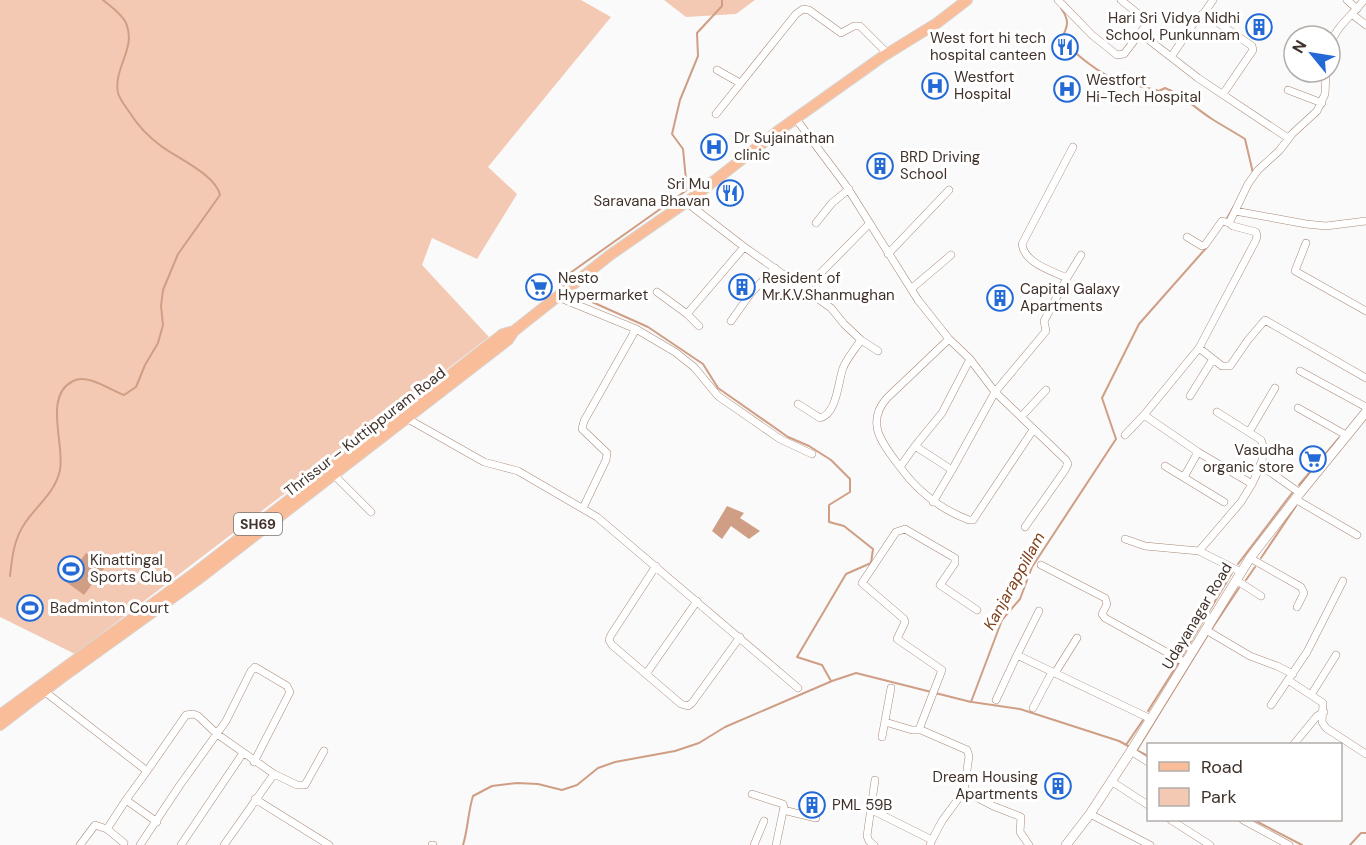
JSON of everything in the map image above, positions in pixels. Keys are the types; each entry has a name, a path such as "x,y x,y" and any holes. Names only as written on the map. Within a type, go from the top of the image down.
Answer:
{"main road":[{"name":"Thrissur – Kuttippuram Road","path":"0,725 196,581 334,475 508,340 514,331 634,237 686,202 795,119 967,0"},
{"name":"Thrissur – Kuttippuram Road","path":"0,715 196,572 503,334 514,331"}],"street":[{"path":"1058,0 1117,55 1124,54 1148,22 1121,0"},
{"path":"1172,57 1198,17 1204,13 1213,0"},
{"path":"1347,0 1366,25"},
{"path":"1342,24 1364,0"},
{"path":"716,114 796,14 803,9 809,10 841,33 854,26 860,26 888,54"},
{"path":"1204,13 1252,46 1253,50 1223,94"},
{"path":"1140,33 1288,138"},
{"path":"717,70 740,83"},
{"path":"1187,237 1202,246 1205,245 1226,222 1258,170 1317,111 1325,94 1325,84"},
{"path":"1288,90 1322,103"},
{"path":"795,119 849,189 911,289 949,339 970,359 995,392 1068,464 1025,527"},
{"path":"1067,278 1028,258 1023,252 1022,244 1073,147"},
{"path":"816,223 832,203 849,189"},
{"path":"888,254 949,190"},
{"path":"686,202 744,247 831,308 861,340 878,351"},
{"path":"1235,210 1306,225 1326,226 1366,221"},
{"path":"1125,435 1199,348 1244,266 1257,236 1256,232 1226,222"},
{"path":"805,289 869,224"},
{"path":"1306,243 1294,271 1366,310"},
{"path":"687,314 744,247"},
{"path":"911,289 951,255"},
{"path":"933,502 995,392 1046,331 1044,321 1081,255"},
{"path":"731,321 751,293 775,268"},
{"path":"657,292 699,326"},
{"path":"558,297 636,329 675,352 694,367 718,396 780,439 812,454"},
{"path":"1199,348 1224,367 1230,366 1265,320 1366,378"},
{"path":"583,508 606,460 607,453 582,429 584,421 636,329"},
{"path":"949,339 886,398 879,408 876,425 879,434 908,479 933,502 951,513 973,520 1033,430"},
{"path":"798,404 820,417 827,415 843,368 861,340"},
{"path":"900,467 942,413 970,359"},
{"path":"1190,396 1213,359"},
{"path":"1300,370 1366,407"},
{"path":"1249,432 1275,388"},
{"path":"1021,417 1046,390"},
{"path":"1298,408 1346,435"},
{"path":"1199,551 1241,502 1252,484 1264,450 1261,440 1217,412"},
{"name":"Udayanagar Road","path":"1066,845 1090,814 1186,663 1209,632 1250,558 1366,412"},
{"path":"1144,415 1198,452 1252,484"},
{"path":"408,418 483,462 518,471 597,517 798,688"},
{"path":"915,447 952,470"},
{"path":"1184,477 1198,452"},
{"path":"1260,465 1298,496 1357,535"},
{"path":"1165,466 1224,502"},
{"path":"334,475 371,512"},
{"path":"921,730 920,727 942,670 897,639 905,622 904,619 863,585 865,576 897,532 905,529 955,558 955,563 940,585 976,610"},
{"path":"1125,539 1145,546 1199,551 1239,576 1261,596"},
{"path":"1250,558 1301,587 1304,593 1297,607"},
{"path":"1041,565 1105,598 1107,604 1102,614 1105,618 1186,663"},
{"path":"656,566 609,640 646,675 681,704 688,706 692,704 740,637"},
{"path":"1270,705 1307,652 1342,581"},
{"path":"646,675 697,601"},
{"path":"996,700 1039,611"},
{"path":"1209,632 1250,656 1277,666 1323,703 1322,718 1326,728 1366,754"},
{"path":"1033,708 1077,638"},
{"path":"1017,655 1151,718"},
{"path":"1311,695 1336,656"},
{"path":"140,845 226,721 253,668 258,668 290,688 289,695 254,762"},
{"path":"882,737 891,688"},
{"path":"44,691 147,771"},
{"path":"1295,743 1317,716 1324,712"},
{"path":"107,829 186,715 198,716 217,734 254,762 297,785 305,784 324,751"},
{"path":"872,810 931,842 942,821 964,791 969,753 921,730 912,730 885,722"},
{"path":"1132,749 1147,760"},
{"path":"181,845 243,753"},
{"path":"224,845 274,774"},
{"path":"874,845 867,839 875,780"},
{"path":"1112,781 1147,804"},
{"path":"964,791 1021,817 1020,832 1029,845"},
{"path":"752,794 783,804 776,845"},
{"path":"255,799 329,845"},
{"path":"126,800 157,822"},
{"path":"783,810 816,818"},
{"path":"1090,814 1150,845"},
{"path":"754,845 764,821"},
{"path":"1174,821 1210,845"},
{"path":"1247,821 1289,845"},
{"path":"80,845 95,825 107,829 125,844"}],"green space":[{"path":"0,0 581,0 611,17 488,167 517,194 477,259 432,238 422,265 489,337 75,654 0,617"},
{"path":"664,0 755,0 736,14 686,17"}],"shaded area":[{"path":"727,506 744,513 740,518 760,531 749,539 731,526 722,539 712,531"},
{"path":"86,553 105,567 84,595 65,581"}],"waterway":[{"path":"10,576 18,535 58,478 61,459 57,409 64,388 79,379 98,383 124,395 136,387 158,343 163,325 161,306 163,290 178,254 220,195 217,188 204,174 148,135 122,101 117,84 127,50 129,32 122,16 103,0"},
{"path":"567,282 563,278 687,190 683,149 672,134 680,100 698,56 697,33 722,6 722,0"},
{"path":"1061,8 1067,24 1061,40 1108,76 1159,91 1165,88 1172,91 1245,139 1253,173"},
{"name":"Kanjarappillam","path":"1226,220 1234,206"},
{"name":"Kanjarappillam","path":"463,845 473,796 492,786 517,783 538,784 562,790 577,785 598,768 615,762 675,751 699,743 725,727 856,673 971,702 1002,620 1020,599 1032,567 1116,439 1102,398 1139,324 1207,247"},
{"path":"575,291 581,297 648,327 703,364 718,388 788,437 809,446 831,460 850,479 850,492 829,505 829,522 844,526 873,549 871,563 846,574 797,657 822,665 831,681"},
{"path":"1299,485 1339,438"},
{"path":"1238,564 1292,493"},
{"path":"1261,558 1296,506"},
{"path":"1246,580 1255,567"},
{"path":"1181,658 1232,573"},
{"path":"1137,750 1239,588"},
{"path":"1148,711 1179,662"},
{"path":"972,702 1020,709 1119,741 1130,747"},
{"path":"1126,745 1143,720"},
{"path":"1138,751 1147,756"},
{"path":"1256,821 1302,845"},
{"path":"1350,845 1361,833 1366,833"}],"place":[{"name":"Hari Sri Vidya Nidhi School, Punkunnam","path":"1259,27"},
{"name":"West fort hi tech hospital canteen","path":"1065,47"},
{"name":"Westfort Hospital","path":"935,86"},
{"name":"Westfort Hi-Tech Hospital","path":"1067,89"},
{"name":"Dr Sujainathan clinic","path":"714,147"},
{"name":"BRD Driving School","path":"880,166"},
{"name":"Sri Mu Saravana Bhavan","path":"730,193"},
{"name":"Nesto Hypermarket","path":"539,287"},
{"name":"Resident of Mr.K.V.Shanmughan","path":"742,287"},
{"name":"Capital Galaxy Apartments","path":"1000,298"},
{"name":"Vasudha organic store","path":"1313,459"},
{"name":"Kinattingal Sports Club","path":"71,569"},
{"name":"Badminton Court","path":"30,608"},
{"name":"Dream Housing Apartments","path":"1058,786"},
{"name":"PML 59B","path":"812,805"}]}
